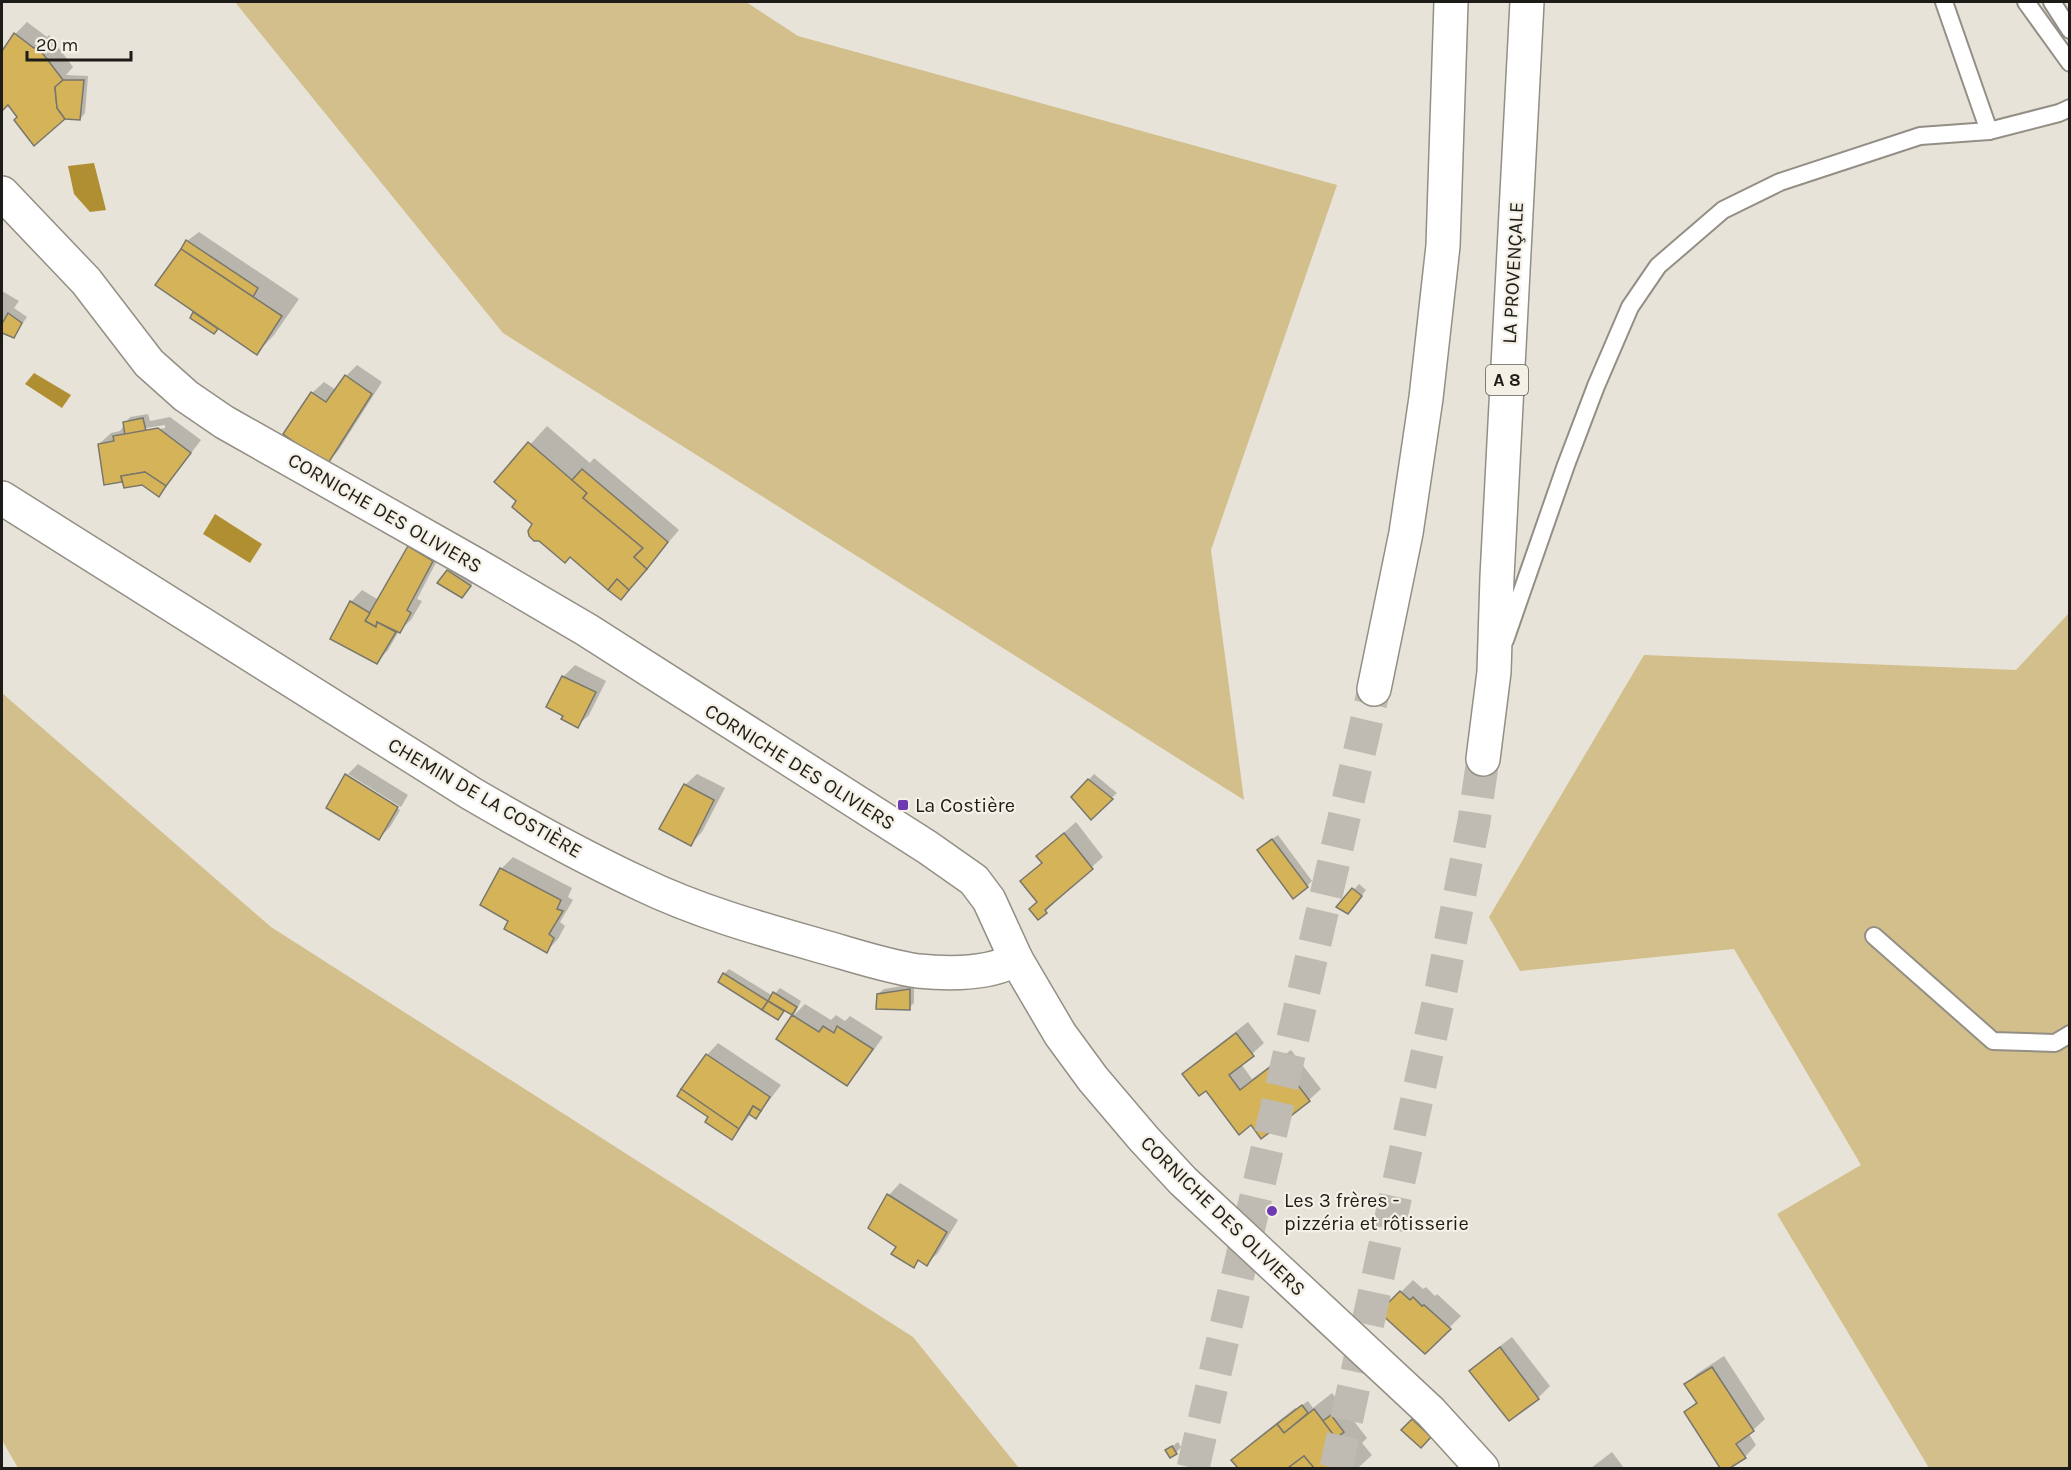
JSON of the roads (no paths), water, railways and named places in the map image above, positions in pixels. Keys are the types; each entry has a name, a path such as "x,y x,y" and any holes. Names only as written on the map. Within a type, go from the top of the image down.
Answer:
{"main road":[{"path":"1374,689 1406,533 1426,398 1440,269 1449,109 1450,2"},
{"name":"LA PROVENÇALE","path":"1483,759 1494,672 1527,2"},
{"name":"CORNICHE DES OLIVIERS","path":"2,193 86,281 149,363 186,396 224,422 587,630 974,880 989,900 1016,959 1066,1043 1151,1148 1183,1181 1431,1412 1482,1468"},
{"name":"CHEMIN DE LA COSTIÈRE","path":"2,498 472,794 548,838 642,885 682,902 757,927 894,967 957,973 1003,966 1016,959"}],"lane":[{"path":"1944,2 1989,131"},
{"path":"2026,2 2070,63"},
{"path":"2052,2 2070,30"},
{"path":"1494,672 1596,386 1630,306 1659,266 1723,210 1780,182 1920,136 1989,131 2059,113 2070,108"},
{"path":"1874,936 1993,1041 2055,1043 2070,1034"}],"tunnel":[{"path":"1193,1468 1374,689"},
{"path":"1336,1468 1442,985 1474,821 1483,759"}],"place":[{"name":"La Costière","path":"903,805"},
{"name":"Les 3 frères - pizzéria et rôtisserie","path":"1272,1211"}]}
